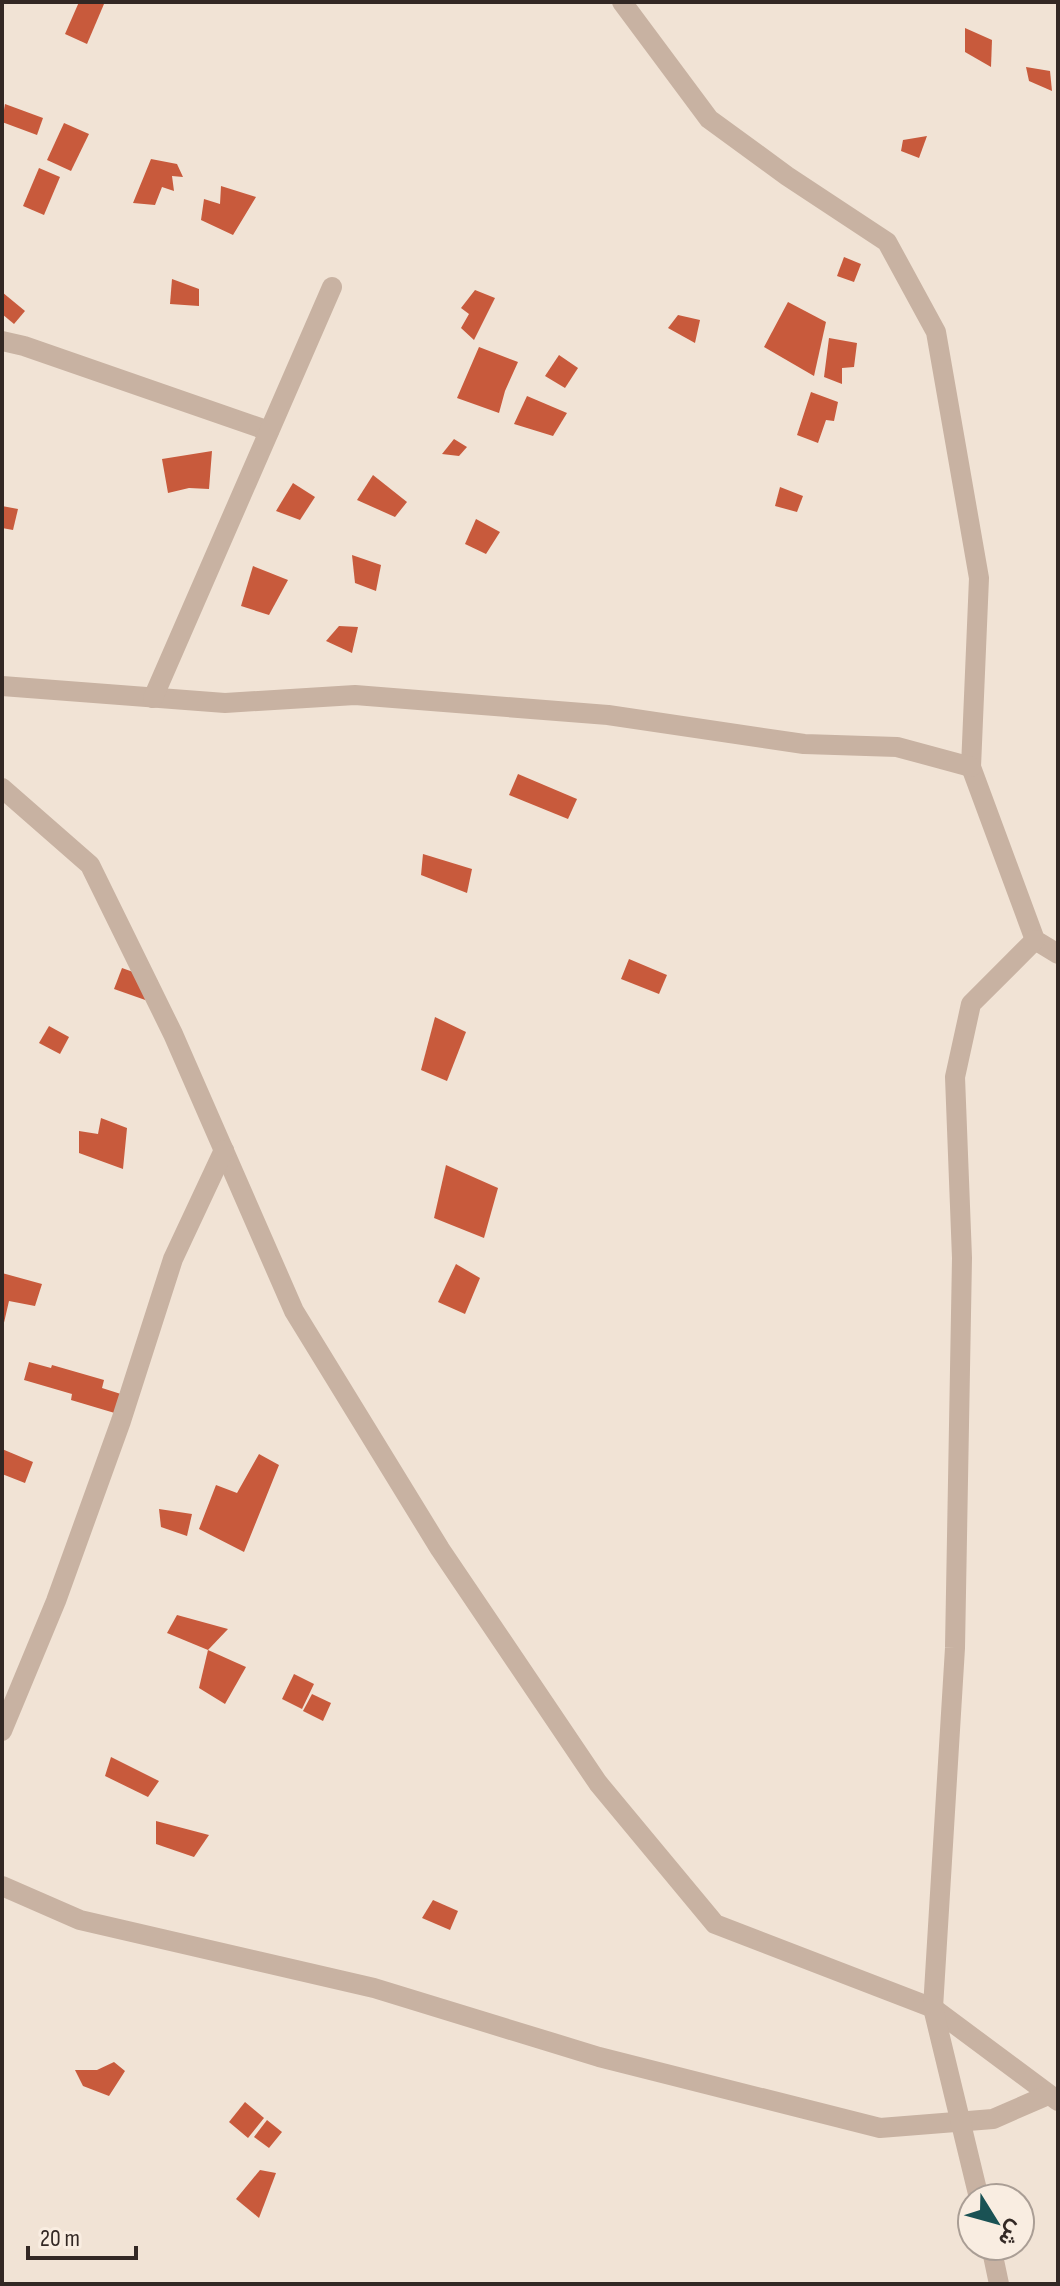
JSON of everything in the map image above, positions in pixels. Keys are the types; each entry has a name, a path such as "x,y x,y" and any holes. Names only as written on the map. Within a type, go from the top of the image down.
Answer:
{"street":[{"path":"622,2 709,119 787,176 887,242 936,332 979,578 971,767 1035,940 1058,954"},
{"path":"153,698 332,287"},
{"path":"2,341 269,431"},
{"path":"2,686 225,703 355,695 608,715 804,744 897,747 971,767"},
{"path":"2,788 90,865 173,1034 294,1311 440,1549 598,1783 715,1924 933,2008 1053,2098"},
{"path":"975,2182 933,2008 955,1648 962,1258 955,1077 971,1004 1035,940"},
{"path":"2,1731 56,1601 121,1421 173,1259 224,1150"},
{"path":"2,1886 80,1920 374,1988 599,2057 880,2128 993,2119 1053,2098"},
{"path":"994,2262 999,2284"}],"building":[{"path":"79,2 104,4 87,44 65,34"},
{"path":"965,28 992,40 991,67 965,52"},
{"path":"1026,67 1050,71 1052,91 1029,81"},
{"path":"5,104 43,118 37,135 2,122"},
{"path":"64,123 89,134 71,171 47,160"},
{"path":"927,136 919,158 901,151 903,140"},
{"path":"151,159 177,164 183,177 172,176 174,191 162,187 155,205 133,203"},
{"path":"39,168 60,177 44,215 23,206"},
{"path":"221,186 256,197 233,235 201,220 204,199 220,204"},
{"path":"844,257 861,264 854,282 837,276"},
{"path":"172,279 199,289 199,306 170,304"},
{"path":"475,290 495,298 474,340 461,328 469,314 461,308"},
{"path":"2,292 25,311 14,324 2,314"},
{"path":"788,302 826,322 814,376 764,347"},
{"path":"678,315 700,320 695,343 668,328"},
{"path":"829,338 857,343 854,367 842,368 842,384 824,377"},
{"path":"479,347 518,362 499,413 457,398"},
{"path":"559,355 578,368 565,388 545,376"},
{"path":"811,392 838,402 834,421 826,420 818,443 797,435"},
{"path":"527,396 567,413 553,436 514,424"},
{"path":"454,439 467,447 459,456 442,454"},
{"path":"212,451 209,489 189,488 168,493 162,459"},
{"path":"373,475 407,502 395,517 357,500"},
{"path":"293,483 315,497 300,520 276,511"},
{"path":"780,487 803,496 797,512 775,506"},
{"path":"2,506 18,509 13,530 2,528"},
{"path":"476,519 500,532 486,554 465,544"},
{"path":"352,555 381,565 376,591 355,583"},
{"path":"253,566 288,580 269,615 241,606"},
{"path":"339,626 358,627 352,653 326,641"},
{"path":"518,774 577,799 568,819 509,795"},
{"path":"423,854 472,869 467,893 421,875"},
{"path":"629,959 667,975 659,994 621,979"},
{"path":"122,968 158,981 151,1002 114,989"},
{"path":"435,1017 466,1032 447,1081 421,1070"},
{"path":"49,1026 69,1037 60,1054 39,1043"},
{"path":"101,1118 127,1128 123,1169 79,1153 79,1131 98,1134"},
{"path":"446,1165 498,1188 484,1238 434,1218"},
{"path":"456,1264 480,1278 465,1314 438,1302"},
{"path":"2,1273 42,1284 35,1306 9,1301 3,1327"},
{"path":"29,1362 51,1368 52,1365 104,1380 102,1388 124,1395 118,1414 71,1400 72,1394 24,1380"},
{"path":"2,1449 33,1462 25,1483 2,1474"},
{"path":"259,1454 279,1465 244,1552 199,1529 216,1485 237,1493"},
{"path":"159,1509 192,1514 187,1536 161,1527"},
{"path":"177,1615 228,1629 208,1650 167,1633"},
{"path":"208,1650 246,1667 225,1704 199,1688"},
{"path":"294,1674 314,1684 302,1709 282,1699"},
{"path":"312,1694 331,1703 323,1721 303,1711"},
{"path":"111,1757 159,1781 148,1797 105,1776"},
{"path":"156,1821 209,1835 194,1857 156,1844"},
{"path":"433,1900 458,1911 450,1930 422,1918"},
{"path":"114,2062 125,2071 109,2096 83,2086 75,2070 97,2070"},
{"path":"245,2102 264,2118 248,2138 229,2122"},
{"path":"267,2120 282,2132 269,2148 254,2137"},
{"path":"260,2170 276,2173 259,2218 236,2199"}]}
